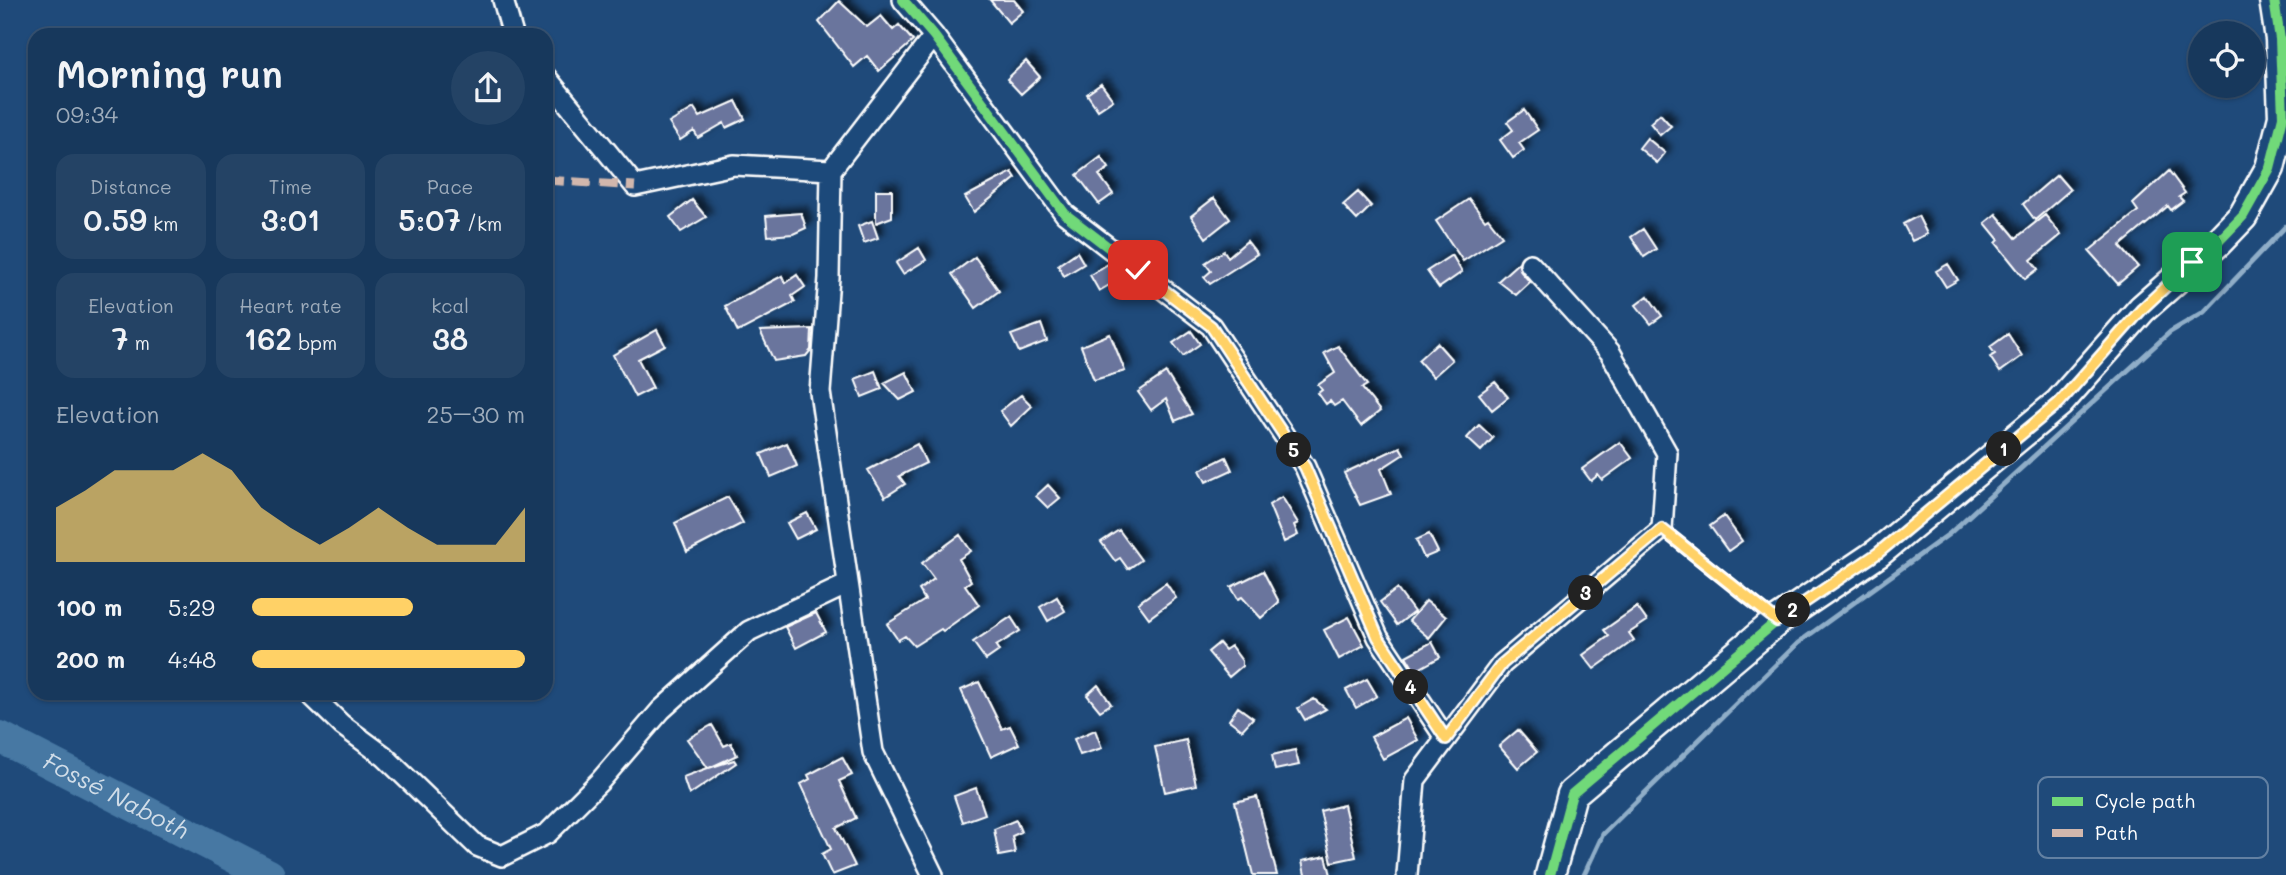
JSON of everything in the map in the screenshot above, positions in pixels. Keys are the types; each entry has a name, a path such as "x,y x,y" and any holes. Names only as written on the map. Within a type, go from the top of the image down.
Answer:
{"street":[{"path":"503,0 511,28"},
{"path":"904,0 934,36 1065,214 1211,326 1305,467 1378,637 1446,739"},
{"path":"1550,875 1572,794 1777,621 1878,553 2059,403 2142,309 2218,243 2243,216 2270,169 2283,117 2280,39 2274,0"},
{"path":"933,875 873,752 820,392 829,278 831,170 934,36"},
{"path":"553,86 635,186 734,165 831,170"},
{"path":"1407,875 1415,780 1502,664 1662,529 1667,453 1611,352 1530,264"},
{"path":"316,700 342,725 384,756 477,846 502,856 548,834 601,780 661,710 750,631 848,584"}],"lane":[{"path":"1662,529 1777,621"}],"building":[{"path":"990,0 1014,0 1023,11 1009,23"},
{"path":"839,1 867,27 881,16 893,30 899,25 913,41 879,71 867,56 854,67 819,22"},
{"path":"1026,61 1040,77 1021,94 1007,79"},
{"path":"1101,84 1113,100 1098,110 1087,94"},
{"path":"736,101 745,119 726,128 724,123 698,138 694,131 680,140 669,123 694,108 700,117"},
{"path":"1524,110 1538,130 1519,143 1524,150 1513,158 1500,140 1513,130 1507,122"},
{"path":"1660,114 1671,126 1660,135 1650,123"},
{"path":"1647,138 1665,153 1657,163 1639,148"},
{"path":"1101,157 1109,168 1099,175 1113,194 1099,204 1077,175"},
{"path":"2169,171 2185,193 2179,197 2183,201 2171,210 2168,206 2120,246 2138,267 2118,284 2089,251 2138,211 2133,204"},
{"path":"1012,172 1016,178 974,212 965,197"},
{"path":"2057,175 2070,190 2035,220 2023,204"},
{"path":"876,190 892,190 892,217 876,223"},
{"path":"1358,192 1371,206 1357,220 1343,205"},
{"path":"1214,198 1230,219 1206,238 1191,216"},
{"path":"1469,199 1502,236 1463,261 1436,221"},
{"path":"692,200 706,217 681,232 670,217"},
{"path":"801,213 806,228 793,234 768,236 766,216"},
{"path":"1996,214 2016,238 2045,215 2061,235 2031,260 2038,269 2025,279 1996,243 1999,240 1985,223"},
{"path":"1918,216 1927,234 1912,241 1903,224"},
{"path":"872,221 878,238 864,243 858,226"},
{"path":"1643,229 1656,249 1644,257 1631,237"},
{"path":"1247,241 1257,254 1210,284 1204,277 1211,271 1205,263 1224,251 1228,257"},
{"path":"919,248 926,260 903,274 896,263"},
{"path":"1077,252 1084,264 1064,276 1058,265"},
{"path":"1452,255 1462,272 1439,288 1427,271"},
{"path":"975,257 999,291 976,308 952,274"},
{"path":"1518,263 1521,272 1530,282 1516,295 1498,281"},
{"path":"1108,264 1118,280 1099,291 1090,275"},
{"path":"1948,264 1958,280 1946,287 1936,271"},
{"path":"797,275 805,287 792,296 795,302 738,332 725,306 782,276 785,283"},
{"path":"1648,296 1662,316 1651,324 1636,305"},
{"path":"1041,324 1047,341 1019,352 1011,335"},
{"path":"812,329 811,350 806,356 774,361 760,331"},
{"path":"657,330 665,345 638,359 653,388 635,397 613,355"},
{"path":"1191,331 1200,344 1183,356 1173,343"},
{"path":"1110,334 1125,371 1094,380 1081,346"},
{"path":"2008,334 2022,356 2000,372 1990,357 1995,354 1990,347"},
{"path":"1437,343 1452,360 1433,377 1418,360"},
{"path":"1338,346 1367,385 1362,388 1380,411 1361,426 1342,401 1334,406 1330,401 1326,404 1318,393 1322,390 1318,385 1335,373 1324,353"},
{"path":"875,371 882,389 862,397 855,379"},
{"path":"906,372 916,392 900,400 884,383"},
{"path":"1166,373 1192,414 1175,421 1166,399 1151,410 1138,392"},
{"path":"1495,382 1508,397 1492,410 1479,394"},
{"path":"1021,395 1032,406 1011,426 1000,411"},
{"path":"1479,425 1493,438 1481,451 1467,438"},
{"path":"1620,442 1632,458 1602,480 1598,475 1591,481 1582,469"},
{"path":"787,443 797,466 771,477 761,454"},
{"path":"917,444 926,463 899,476 905,484 885,497 868,470"},
{"path":"1400,447 1404,454 1381,469 1391,494 1360,505 1344,473"},
{"path":"1226,457 1232,470 1206,482 1200,470"},
{"path":"1048,485 1060,498 1048,508 1036,496"},
{"path":"728,497 743,523 687,552 675,523"},
{"path":"1282,497 1298,523 1294,525 1298,535 1284,542 1269,505"},
{"path":"807,513 816,529 796,539 787,523"},
{"path":"1724,516 1742,541 1728,551 1710,526"},
{"path":"1119,530 1141,560 1128,569 1120,558 1115,561 1101,542"},
{"path":"1429,534 1438,552 1424,558 1416,540"},
{"path":"960,535 971,551 959,559 971,581 965,585 979,605 943,631 941,629 914,646 905,636 898,640 887,624 925,600 919,590 934,579 922,563"},
{"path":"1263,571 1279,602 1261,618 1242,597 1238,599 1231,587"},
{"path":"1166,583 1176,598 1149,618 1138,603"},
{"path":"1397,589 1414,612 1397,625 1380,602"},
{"path":"1057,597 1065,611 1048,621 1040,607"},
{"path":"1426,601 1446,617 1429,638 1409,621"},
{"path":"1637,607 1647,621 1629,633 1634,640 1594,669 1583,655 1609,636 1604,630"},
{"path":"816,613 826,632 796,648 785,627"},
{"path":"1011,617 1020,631 996,646 999,651 986,660 973,642"},
{"path":"1349,617 1364,645 1339,659 1324,630"},
{"path":"1432,642 1440,657 1415,671 1406,656"},
{"path":"1219,643 1225,650 1231,646 1242,661 1242,666 1229,677 1208,652"},
{"path":"1367,679 1377,696 1356,708 1346,690"},
{"path":"979,682 1002,729 1010,726 1019,744 991,757 961,690"},
{"path":"1098,685 1111,704 1100,711 1087,695"},
{"path":"1314,699 1326,709 1305,720 1298,708"},
{"path":"1238,707 1253,718 1242,730 1229,720"},
{"path":"1406,718 1418,740 1383,759 1371,737"},
{"path":"712,725 724,746 731,743 737,755 709,768 734,760 736,763 689,795 683,777 708,768 687,739"},
{"path":"1095,730 1102,748 1080,755 1074,739"},
{"path":"1518,730 1537,752 1518,768 1499,746"},
{"path":"1186,740 1196,785 1165,792 1155,747"},
{"path":"1295,750 1299,765 1275,770 1272,755"},
{"path":"842,757 852,775 839,781 856,818 836,828 855,866 832,875 822,854 831,849 801,784 810,779 808,775"},
{"path":"976,788 985,814 963,822 954,796"},
{"path":"1257,797 1277,875 1253,875 1235,802"},
{"path":"1344,805 1356,857 1332,862 1320,811"},
{"path":"1016,820 1021,832 1012,836 1015,853 999,856 994,829"},
{"path":"1326,856 1331,875 1305,875 1302,861"}],"waterway":[{"path":"1584,875 1603,834 1798,643 1949,534 2170,332 2204,312 2286,226"},
{"name":"Fossé Naboth","path":"0,737 269,875"}],"marked path":[{"path":"553,180 635,186"}],"cycle path":[{"path":"903,0 934,36 1065,214 1211,326 1305,467 1378,637 1446,739"},
{"path":"1550,875 1572,794 1777,621 1878,553 2059,403 2142,309 2218,242 2243,216 2270,168 2283,117 2280,39 2274,0"}],"route":[{"path":"1138,270 1211,326 1305,467 1378,637 1446,739 1502,664 1662,529 1777,621 1878,553 2059,403 2142,309 2192,262"}]}
